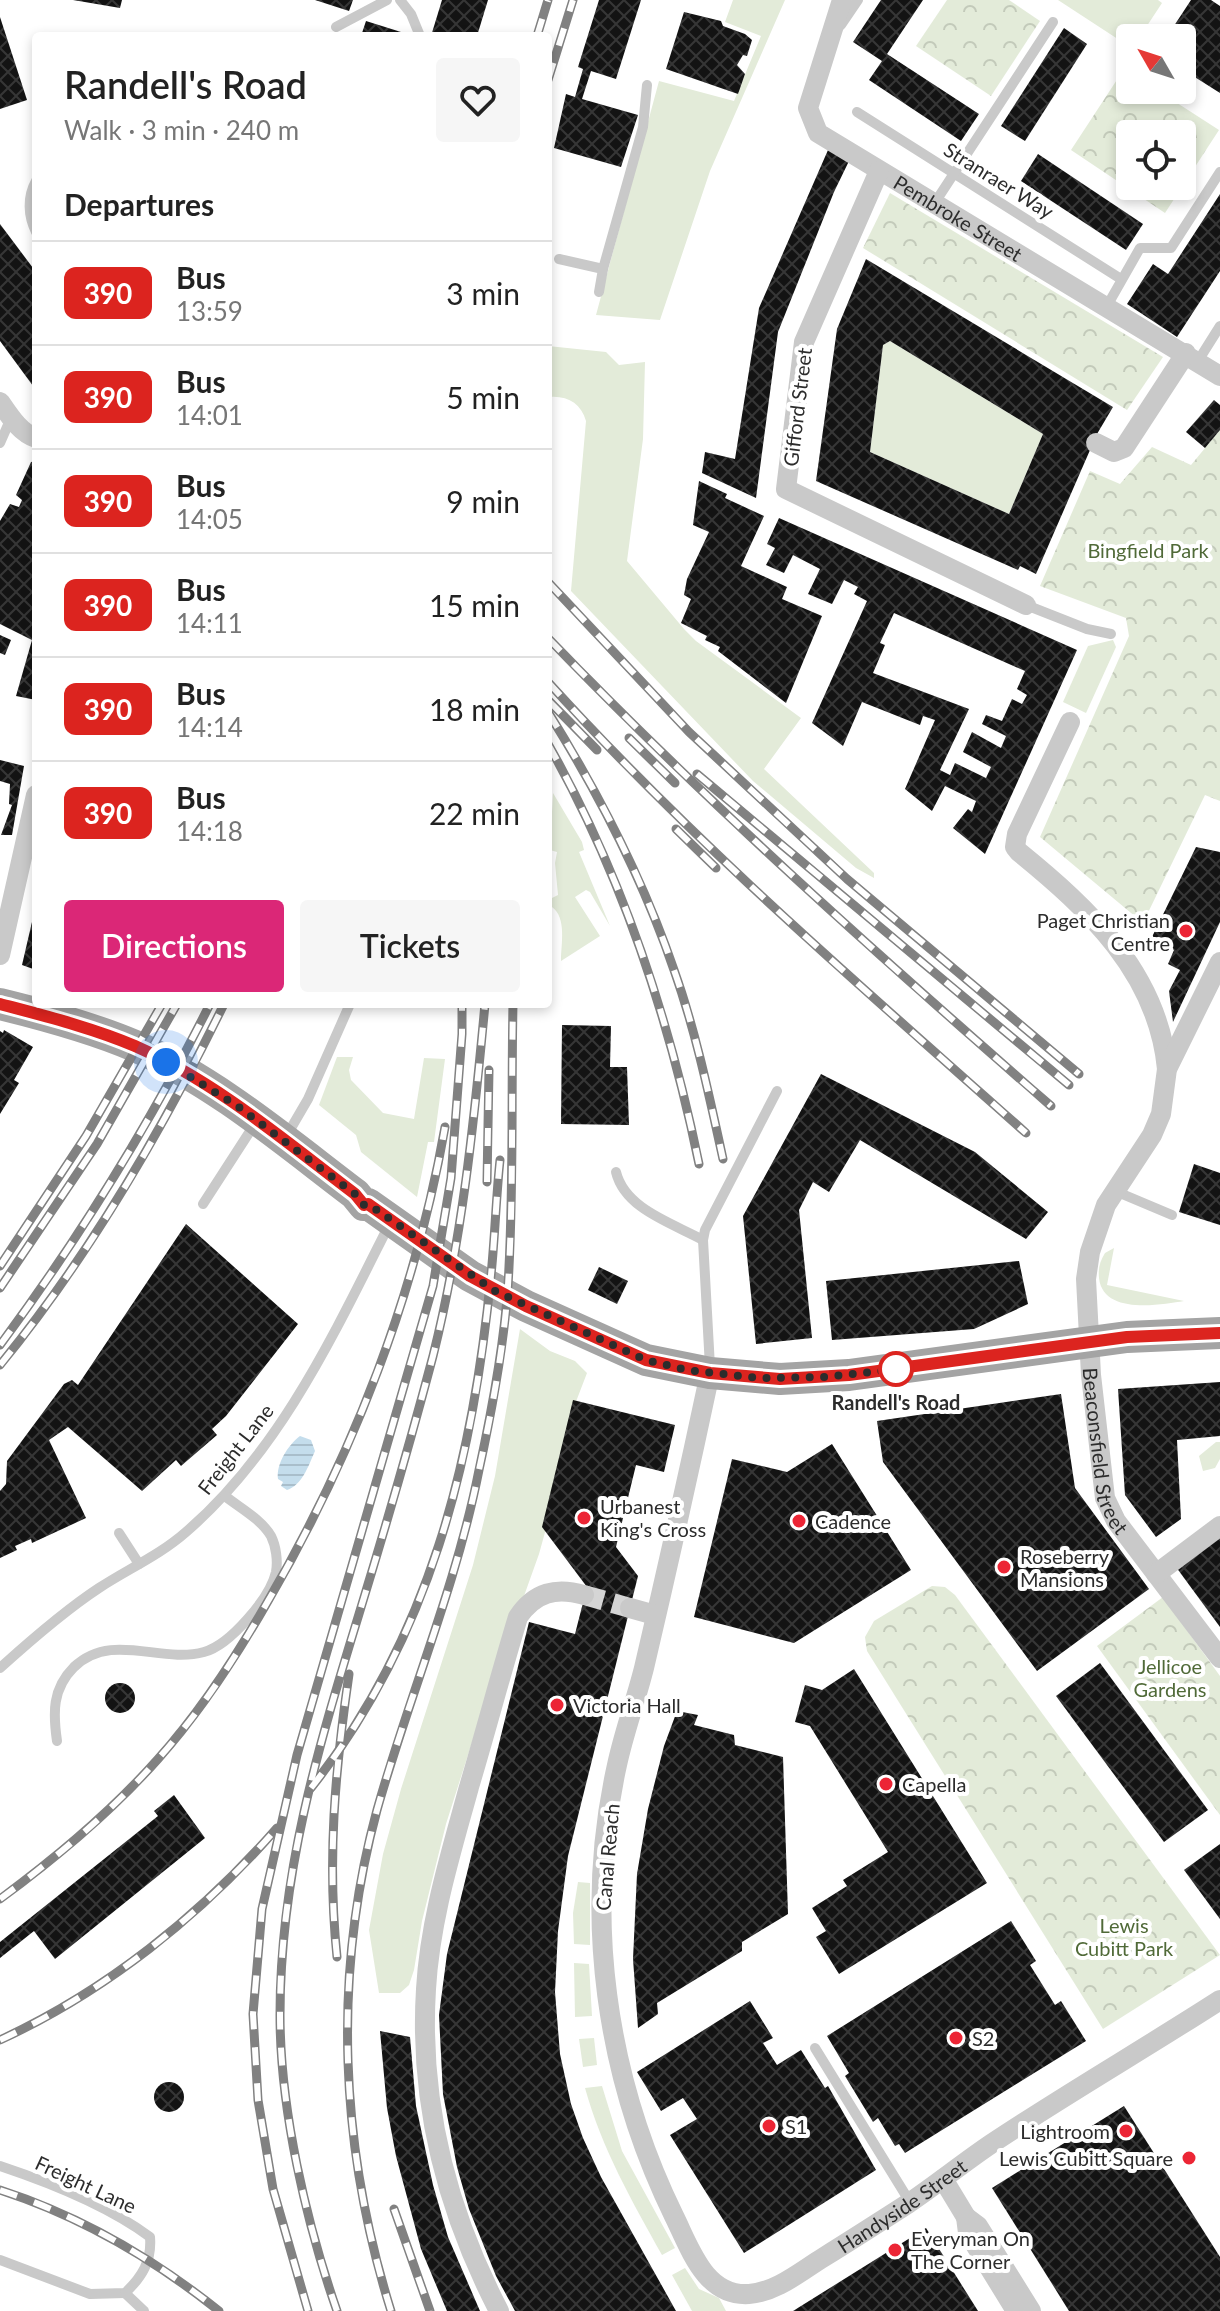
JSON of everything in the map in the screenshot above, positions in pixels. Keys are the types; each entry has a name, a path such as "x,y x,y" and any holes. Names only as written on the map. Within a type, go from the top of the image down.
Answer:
{"main road":[{"path":"0,1004 135,1046 199,1080 355,1194 364,1205 368,1204 470,1276 526,1306 646,1360 710,1373 780,1379 849,1375 1090,1341 1159,1334 1220,1333"}],"street":[{"name":"Pembroke Street","path":"842,0 808,108 818,133 1220,376"},
{"name":"Gifford Street","path":"879,171 804,342 786,489 1026,605"},
{"path":"1096,443 1114,452 1124,448 1192,357"},
{"path":"5,410 32,437"},
{"path":"1070,722 1017,834 1015,847 1090,914 1122,954 1154,1013 1161,1032 1167,1069 1161,1114 1152,1135 1100,1220 1090,1252 1086,1279 1090,1341"},
{"path":"0,955 32,813"},
{"path":"1167,1069 1219,968"},
{"name":"Beaconsfield Street","path":"1090,1341 1105,1498 1116,1521 1220,1658"},
{"name":"Canal Reach","path":"710,1373 617,1766 608,1815 602,1914 608,2003 633,2117 671,2209 704,2273 740,2299"},
{"path":"1156,1574 1220,1526"},
{"path":"499,2311 461,2230 438,2149 427,2075 425,2035 429,1960 446,1869 518,1617 527,1604 540,1595 555,1590 584,1595"},
{"path":"630,1608 655,1615"},
{"name":"Handyside Street","path":"740,2299 775,2287 910,2202 990,2145 1220,2000"},
{"path":"943,2179 966,2217 978,2226 1031,2311"},
{"path":"966,2217 968,2233 1016,2311"}],"lane":[{"path":"336,27 387,0"},
{"path":"400,0 411,14 418,32"},
{"path":"831,40 858,0"},
{"path":"934,204 1053,22"},
{"path":"599,292 643,127 647,85"},
{"name":"Stranraer Way","path":"857,112 1121,279"},
{"path":"1107,306 1140,248 1171,248 1220,172"},
{"path":"32,193 32,222"},
{"path":"559,259 603,269"},
{"path":"1192,357 1220,326"},
{"path":"0,443 5,410"},
{"path":"1026,605 1087,629 1111,634"},
{"path":"284,1141 308,1099 348,1008"},
{"path":"710,1373 705,1230 777,1091"},
{"path":"203,1204 257,1120"},
{"path":"616,1172 619,1187 627,1196 703,1240"},
{"path":"1115,1191 1172,1215"},
{"name":"Freight Lane","path":"0,1668 89,1594 185,1534 225,1496 277,1430 304,1387 391,1221"},
{"path":"57,1741 53,1710 57,1693 67,1675 80,1662 98,1652 114,1649 188,1655 205,1652 230,1639 255,1608 275,1575 277,1559 272,1538 261,1523 225,1496"},
{"path":"119,1533 139,1564"},
{"path":"815,2048 910,2202"},
{"name":"Freight Lane","path":"0,2166 105,2209 150,2237 152,2256 137,2281 125,2293"},
{"path":"0,2260 90,2294 125,2293 144,2311"}],"green space":[{"path":"733,0 785,0 710,171 660,320 596,315 659,81 734,101 761,36 725,22"},
{"path":"947,0 1009,0 1040,21 991,96 916,46"},
{"path":"1058,0 1158,0 1162,3 1148,24 1116,24 1116,38"},
{"path":"1116,81 1116,104 1179,104 1219,130 1196,165 1196,120 1116,120 1116,180 1071,150"},
{"path":"890,193 1163,357 1127,410 863,248"},
{"path":"1146,200 1173,200 1165,213"},
{"path":"890,341 1043,434 1009,514 870,452 883,345"},
{"path":"552,346 606,352 619,365 645,362 643,439 627,561 696,641 801,718 764,769 874,873 874,878 856,868 753,781 571,591 586,421 581,409 561,397 552,397"},
{"name":"Bingfield Park","path":"1220,430 1220,801 1205,795 1143,923 1040,837 1129,636 1126,618 1040,586 1090,471 1120,484 1152,447 1191,465"},
{"path":"1113,640 1116,647 1086,713 1063,702 1088,646"},
{"path":"553,793 582,842 584,850 579,852 610,926 590,892 586,890 575,897 600,936 561,961 560,918 552,907 552,898 558,895 557,852 552,851"},
{"path":"337,1057 353,1057 349,1070 351,1080 383,1113 414,1119 424,1058 445,1059 434,1142 428,1142 417,1197 361,1152 356,1135 319,1105"},
{"path":"1114,1248 1107,1285 1184,1301 1134,1305 1111,1298 1103,1290 1099,1271 1105,1253"},
{"path":"520,1329 550,1351 575,1361 587,1373 572,1412 562,1471 539,1554 446,1824 409,1985 400,1993 379,1993 369,1930 383,1854 473,1565 495,1476"},
{"path":"1220,1442 1220,1459 1215,1468 1203,1471 1199,1456"},
{"name":"Lewis Cubitt Park","path":"932,1586 945,1587 955,1595 1220,1955 1103,2029 867,1651 865,1637 874,1621"},
{"name":"Jellicoe Gardens","path":"1163,1597 1220,1676 1220,1815 1097,1646"},
{"path":"578,1882 590,1883 590,1945 574,1944 573,1913"},
{"path":"574,1963 589,1964 592,2016 575,2017"},
{"path":"594,2038 597,2065 583,2067 579,2039"},
{"path":"602,2086 622,2151 675,2248 662,2255 619,2174 592,2110 585,2088"},
{"path":"685,2268 699,2289 719,2298 726,2311 692,2311 672,2275"}],"water":[{"path":"300,1436 311,1440 315,1451 301,1480 287,1490 278,1479 279,1467 291,1444"}],"building":[{"path":"73,0 122,0 120,8"},
{"path":"315,0 353,0 349,11"},
{"path":"442,0 488,0 478,32 432,32"},
{"path":"599,0 641,0 616,79 591,71 582,99 638,115 621,167 554,148 566,94 575,97 583,69 578,67"},
{"path":"881,0 923,0 887,54 979,114 961,141 869,80 882,61 853,42"},
{"path":"1191,0 1211,0 1220,6 1220,93 1196,78 1196,24 1175,24"},
{"path":"684,12 721,21 723,26 752,40 747,56 743,55 737,65 745,74 738,94 666,69"},
{"path":"0,17 27,100 0,109"},
{"path":"366,21 401,32 362,32"},
{"path":"1064,28 1087,44 1025,141 1001,126"},
{"path":"828,150 849,161 778,332 756,498 702,473 705,452 735,459 759,308"},
{"path":"1038,154 1143,224 1126,250 1021,181"},
{"path":"1220,194 1220,271 1177,337 1127,304 1153,264 1168,274"},
{"path":"0,224 32,267 32,385 0,341"},
{"path":"866,259 1113,407 1097,434 1036,574 1020,566 1018,570 816,481 837,329","holes":["890,341 1043,434 1009,514 870,452 883,345"]},
{"path":"1214,400 1220,405 1220,430 1205,448 1186,432"},
{"path":"31,462 32,640 0,624 0,521 10,504 19,507 22,500 16,495"},
{"path":"699,481 727,494 725,498 764,516 741,566 787,587 782,599 822,616 786,703 718,651 720,647 705,640 707,636 681,623 691,599 684,595 687,579 709,532 693,525"},
{"path":"779,518 1077,650 985,854 953,828 968,809 972,812 976,801 945,786 932,811 905,789 935,720 923,716 920,725 862,702 843,746 812,723 867,601 854,594 858,587 844,580 832,604 808,594 820,569 793,555 784,573 766,565 775,548 767,544","holes":["894,613 1025,671 1017,689 1027,695 1022,704 1012,699 1002,721 986,715 982,724 1006,736 1001,748 972,732 963,752 991,767 986,778 955,763 950,775 940,770 969,709 873,673 885,645 880,643"]},
{"path":"0,635 11,640 5,655 0,653"},
{"path":"32,640 32,699 16,696"},
{"path":"0,760 24,766 12,835 1,835 12,805 9,804 10,784 0,781"},
{"name":"Paget Christian Centre","path":"1196,847 1220,852 1220,922 1173,1022 1169,991 1180,970 1168,964 1174,950 1151,939"},
{"path":"32,922 32,969 22,965"},
{"path":"562,1025 611,1026 610,1067 627,1067 629,1125 561,1124"},
{"path":"4,1030 33,1047 14,1080 19,1083 0,1114 0,1031 3,1033"},
{"path":"821,1074 975,1152 1048,1212 1026,1239 860,1140 829,1192 813,1182 799,1210 812,1338 756,1344 743,1216"},
{"path":"1194,1164 1220,1173 1220,1225 1179,1212"},
{"path":"186,1224 298,1324 226,1416 212,1429 217,1435 181,1466 176,1460 142,1491 68,1427 49,1440 86,1518 32,1543 31,1539 15,1546 17,1550 0,1558 0,1491 6,1484 7,1461 64,1384 72,1380 78,1385"},
{"path":"1019,1261 1028,1304 974,1329 832,1340 826,1281"},
{"path":"599,1267 628,1281 617,1304 588,1290"},
{"path":"1220,1382 1220,1436 1177,1440 1181,1519 1156,1537 1125,1495 1118,1389"},
{"path":"1061,1394 1075,1488 1149,1589 1037,1671 883,1462 877,1421"},
{"path":"573,1400 675,1425 664,1472 636,1465 616,1547 638,1576 568,1856 558,1931 555,1992 560,2054 571,2104 583,2138 601,2177 676,2311 515,2311 496,2276 469,2209 457,2167 443,2094 439,2015 447,1954 529,1622 575,1634 587,1587 542,1527"},
{"name":"Cadence","path":"832,1444 911,1570 794,1643 694,1617 732,1459 787,1472"},
{"path":"1220,1535 1220,1627 1176,1567"},
{"path":"1100,1663 1208,1810 1164,1842 1056,1696"},
{"name":"Capella","path":"854,1669 987,1883 839,1974 816,1937 826,1931 812,1908 847,1886 843,1880 888,1852 810,1726 795,1722 805,1685 822,1690"},
{"path":"120,1683 131,1687 135,1698 131,1709 120,1713 109,1709 105,1698 109,1687"},
{"path":"677,1711 698,1715 694,1725 734,1735 735,1745 783,1757 788,1914 742,1942 742,1951 657,2003 658,2014 638,2028 633,1959 637,1874 648,1809 664,1746"},
{"path":"174,1795 205,1838 55,1959 34,1931 0,1958 0,1942 158,1816 154,1811"},
{"path":"1220,1844 1220,1919 1184,1870"},
{"name":"S2","path":"1011,1921 1036,1961 1030,1965 1055,2005 1061,2001 1086,2041 905,2153 899,2144 895,2146 878,2118 873,2122 845,2076 849,2073 827,2036"},
{"name":"S1","path":"750,2001 773,2038 763,2043 777,2065 801,2050 825,2088 828,2086 876,2170 744,2253 670,2135 697,2119 683,2098 661,2111 637,2072"},
{"path":"380,2031 410,2037 416,2106 433,2185 448,2237 480,2311 447,2311 421,2249 396,2156 387,2108"},
{"path":"169,2082 180,2086 184,2097 180,2108 169,2112 158,2108 154,2097 158,2086"},
{"path":"1124,2106 1220,2257 1220,2311 1069,2311 992,2188"},
{"path":"926,2228 978,2311 793,2311"}],"tunnel":[{"path":"584,1595 630,1608"}],"railway":[{"path":"538,32 548,0"},
{"path":"552,67 573,0"},
{"path":"552,586 689,732 847,879 1079,1074"},
{"path":"552,642 669,760 794,877 1051,1106"},
{"path":"552,686 721,858 1026,1133"},
{"path":"552,704 597,750"},
{"path":"552,719 618,838 662,936 695,1040 723,1159"},
{"path":"629,738 675,783"},
{"path":"552,751 599,844 640,948 673,1055 699,1164"},
{"path":"697,774 1069,1085"},
{"path":"676,829 716,868"},
{"path":"0,1266 86,1136 160,1008"},
{"path":"0,1288 97,1144 175,1008"},
{"path":"0,1345 112,1179 163,1093 208,1008"},
{"path":"0,1365 64,1280 122,1191 176,1099 222,1008"},
{"path":"308,2311 273,2189 258,2100 253,2014 262,1909 297,1755 433,1286 451,1178 462,1008"},
{"path":"337,2311 305,2203 285,2088 280,2015 287,1911 294,1861 316,1762 406,1453 443,1312 466,1181 485,1008"},
{"path":"391,2311 374,2249 352,2125 348,1998 353,1935 377,1810 458,1556 497,1378 510,1250 513,1008"},
{"path":"487,1182 489,1070"},
{"path":"0,1899 83,1833 158,1759 217,1683 268,1601 327,1489 378,1372 417,1251 445,1127"},
{"path":"311,1788 352,1730 387,1670 416,1609 439,1545 458,1480 483,1345 500,1160"},
{"path":"337,1957 333,1886 334,1816 349,1674"},
{"path":"0,2040 77,1999 149,1949 216,1891 277,1828"},
{"path":"0,2190 59,2213 115,2241 169,2274 219,2311"},
{"path":"394,2209 430,2311"}],"bus line":[{"name":"390","path":"0,1004 122,1041 188,1074 257,1120 355,1194 364,1205 368,1204 470,1276 526,1306 646,1360 732,1376 799,1378 953,1363 1127,1337 1220,1333"}],"place":[{"name":"Paget Christian Centre","path":"1186,931"},
{"name":"Randell's Road","path":"896,1369"},
{"name":"Urbanest King's Cross","path":"584,1518"},
{"name":"Cadence","path":"799,1521"},
{"name":"Roseberry Mansions","path":"1004,1567"},
{"name":"Victoria Hall","path":"557,1705"},
{"name":"Capella","path":"886,1784"},
{"name":"S2","path":"956,2038"},
{"name":"S1","path":"769,2126"},
{"name":"Lightroom","path":"1126,2131"},
{"name":"Lewis Cubitt Square","path":"1189,2158"},
{"name":"Everyman On The Corner","path":"895,2250"}],"route":[{"path":"166,1062 236,1105 355,1194 364,1205 368,1204 470,1276 526,1306 646,1360 687,1370 759,1378 824,1377 899,1369 896,1369"}]}
